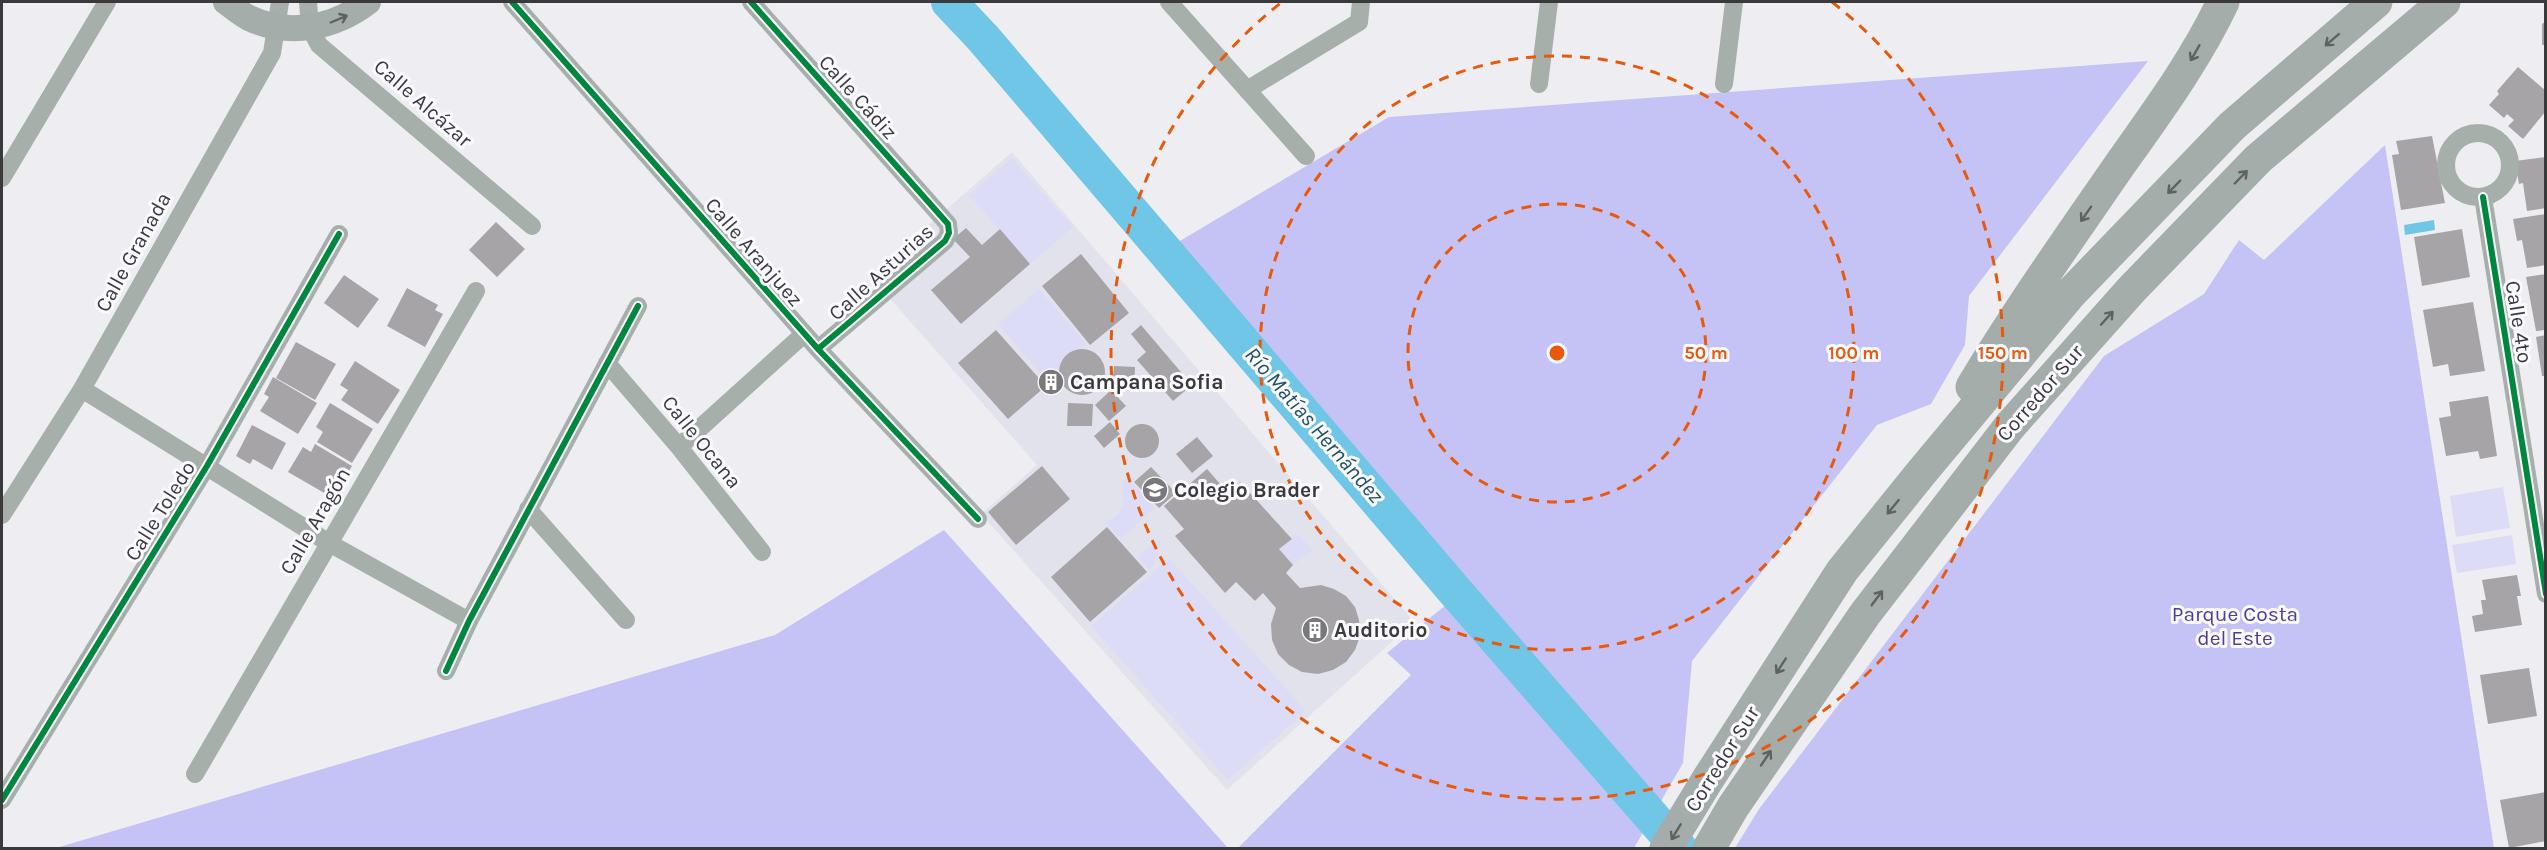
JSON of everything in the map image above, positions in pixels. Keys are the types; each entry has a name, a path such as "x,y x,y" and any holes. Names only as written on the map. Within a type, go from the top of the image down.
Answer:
{"highway":[{"path":"1921,473 2009,324 2163,103 2192,59 2223,2"},
{"name":"Corredor Sur","path":"1666,849 1708,779 1842,572 2071,293 2232,126 2376,2"},
{"name":"Corredor Sur","path":"1708,849 1732,807 1865,614 2010,426 2132,289 2258,159 2444,2"}],"main road":[{"path":"226,2 248,18 277,27 310,28 340,20 368,2"}],"street":[{"path":"2,178 106,2"},
{"name":"Calle Granada","path":"2,515 82,389 272,53 280,2"},
{"path":"308,2 310,28"},
{"name":"Calle Aranjuez","path":"512,2 818,350 978,519"},
{"name":"Calle Cádiz","path":"751,2 940,214"},
{"path":"1168,2 1306,156"},
{"path":"1247,90 1359,22 1361,2"},
{"path":"1539,84 1549,2"},
{"path":"1724,84 1734,2"},
{"name":"Calle Alcázar","path":"310,28 320,45 532,226"},
{"name":"Calle 4to","path":"2483,196 2542,543 2546,594"},
{"name":"Calle Asturias","path":"818,350 945,241 949,233 948,224 940,214"},
{"name":"Calle Toledo","path":"2,800 207,466 339,234"},
{"name":"Calle Aragón","path":"195,774 476,291"},
{"path":"446,671 469,621 638,306"},
{"path":"679,447 804,334"},
{"name":"Calle Ocana","path":"607,363 679,447 762,552"},
{"path":"82,389 329,543 469,621"},
{"path":"528,509 626,620"}],"shaded area":[{"name":"Colegio Brader","path":"1012,152 1414,622 1227,790 981,514 1037,465 870,276"},
{"path":"1012,158 1073,227 1030,264 969,195"},
{"path":"2434,220 2435,230 2405,235 2404,225"},
{"path":"1039,289 1087,345 1067,355 1062,361 1060,372 1047,382 998,324"},
{"path":"1127,477 1155,508 1121,539 1106,523 1121,511 1123,496 1121,483"},
{"path":"2503,487 2510,528 2456,537 2450,496"},
{"path":"1298,534 1312,550 1293,565 1279,549"},
{"path":"2512,535 2516,564 2457,573 2452,545"},
{"path":"1161,538 1157,560 1149,570 1138,557"},
{"path":"1169,558 1306,711 1228,780 1091,626"}],"green space":[{"path":"2148,61 1969,296 1965,345 1931,404 1877,425 1692,661 1683,763 1634,848 1238,848 1411,675 1387,653 1463,591 1168,248 1389,117"},
{"name":"Parque Costa del Este","path":"2385,145 2494,848 1735,848 1759,809 2104,356 2204,294 2239,240 2264,260"},
{"path":"944,530 1228,848 56,848 775,635"}],"building":[{"path":"2546,21 2546,45 2542,45 2542,24"},
{"path":"2518,67 2546,91 2546,111 2523,139 2508,126 2514,120 2507,114 2504,118 2489,105 2499,94 2497,91"},
{"path":"2432,136 2445,203 2401,210 2392,155 2399,154 2396,141"},
{"path":"2546,157 2546,208 2527,211 2523,183 2519,184 2515,161"},
{"path":"2546,214 2546,265 2527,268 2522,240 2517,241 2513,219"},
{"path":"496,222 525,249 497,277 469,250"},
{"path":"966,228 982,245 1000,229 1030,264 961,324 931,290 970,257 953,239"},
{"path":"2462,229 2470,277 2422,286 2414,237"},
{"path":"1081,254 1129,313 1090,345 1042,286"},
{"path":"2546,274 2546,330 2536,331 2526,277"},
{"path":"344,275 379,299 358,328 324,303"},
{"path":"407,288 438,305 435,310 443,314 425,347 387,326"},
{"path":"2473,302 2485,371 2450,376 2448,364 2433,367 2423,310"},
{"path":"1141,325 1192,385 1173,401 1137,360 1146,352 1131,334"},
{"path":"996,330 1046,386 1008,419 958,363"},
{"path":"2546,335 2546,376 2542,376 2536,337"},
{"path":"296,342 336,364 315,400 276,378"},
{"path":"1082,349 1098,356 1105,372 1098,388 1082,395 1066,388 1059,372 1066,356"},
{"path":"355,361 400,390 378,424 341,400 348,390 340,385"},
{"path":"1114,366 1135,367 1134,387 1112,386"},
{"path":"273,377 317,403 298,434 260,411 269,397 264,394"},
{"name":"Campana Sofia","path":"1048,378 1055,378 1054,386 1048,385"},
{"path":"1111,390 1126,406 1109,421 1095,405"},
{"path":"2488,396 2497,456 2480,459 2478,451 2446,456 2439,418 2451,416 2449,402"},
{"path":"330,403 373,429 352,463 317,442 323,432 316,427"},
{"path":"1068,403 1093,404 1092,426 1067,426"},
{"path":"1110,422 1120,434 1104,448 1094,436"},
{"path":"1142,424 1154,429 1159,441 1154,453 1142,458 1130,453 1125,441 1130,429"},
{"path":"252,425 286,443 272,470 253,459 250,464 236,456"},
{"path":"1197,437 1213,456 1192,473 1176,454"},
{"path":"315,444 352,466 333,498 288,472 303,447 311,452"},
{"path":"1042,466 1070,499 1016,545 988,512"},
{"path":"1151,467 1176,493 1159,508 1134,482"},
{"path":"1207,469 1228,493 1240,482 1292,539 1279,549 1293,565 1286,573 1300,588 1321,585 1334,589 1346,596 1355,607 1360,636 1355,650 1346,662 1333,670 1318,674 1302,672 1289,665 1278,654 1272,640 1271,624 1276,608 1263,593 1255,601 1236,582 1225,593 1175,536 1184,529 1164,506"},
{"path":"1107,527 1147,572 1090,622 1051,577"},
{"path":"2517,575 2521,596 2517,596 2522,625 2475,632 2472,616 2483,614 2481,600 2486,600 2482,580"},
{"path":"2529,668 2537,716 2488,724 2480,675"},
{"path":"2546,792 2546,841 2509,848 2500,800"}],"waterway":[{"name":"Río Matías Hernández","path":"949,2 983,38 1454,590 1679,848"}],"cycle path":[{"path":"512,2 818,349 978,519"},
{"path":"751,2 948,224 949,233 945,241 818,349"},
{"path":"2483,197 2546,594"},
{"path":"2,800 207,466 339,234"},
{"path":"446,671 469,621 638,306"}],"place":[{"name":"Campana Sofia","path":"1051,382"},
{"name":"Colegio Brader","path":"1155,490"},
{"name":"Auditorio","path":"1315,630"}]}
